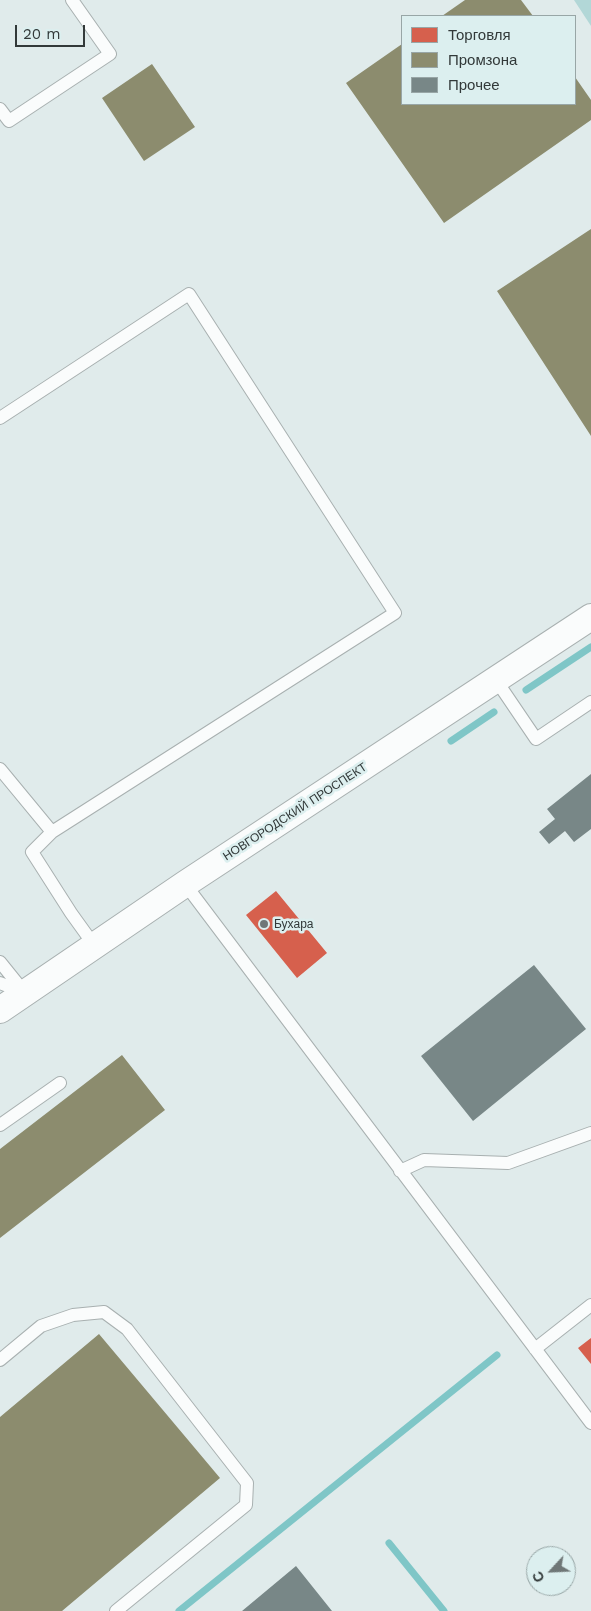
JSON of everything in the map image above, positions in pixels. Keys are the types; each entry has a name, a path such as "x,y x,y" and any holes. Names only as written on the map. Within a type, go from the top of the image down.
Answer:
{"street":[{"name":"НОВГОРОДСКИЙ ПРОСПЕКТ","path":"0,1010 185,884 591,617"}],"lane":[{"path":"0,109 9,121 110,54 72,0"},
{"path":"0,418 189,294 395,613 52,832 32,852 94,945"},
{"path":"496,680 536,739 591,702"},
{"path":"0,769 52,832"},
{"path":"185,884 591,1423"},
{"path":"0,962 25,993"},
{"path":"0,983 25,993"},
{"path":"0,1125 60,1083"},
{"path":"400,1171 424,1160 508,1163 591,1133"},
{"path":"535,1348 591,1306"},
{"path":"0,1360 41,1326 73,1315 104,1312 127,1329 247,1483 246,1505 116,1611"}],"shaded area":[{"path":"574,0 591,0 591,26"}],"building: Торговля":[{"path":"276,891 327,953 297,978 246,915"},
{"path":"591,1338 591,1364 578,1348"}],"building: Промзона":[{"path":"465,0 521,0 532,15 443,15"},
{"path":"401,45 401,105 576,105 576,78 591,100 591,120 444,223 346,83"},
{"path":"152,64 195,127 144,161 102,98"},
{"path":"591,229 591,436 497,291"},
{"path":"122,1055 165,1110 0,1238 0,1149"},
{"path":"99,1334 220,1478 62,1611 0,1611 0,1417"}],"building: Прочее":[{"path":"591,774 591,829 574,842 565,831 549,844 539,832 555,819 547,809"},
{"path":"534,965 586,1029 473,1121 421,1056"},
{"path":"296,1566 332,1611 242,1611"}],"waterway":[{"path":"526,690 591,647"},
{"path":"451,741 494,712"},
{"path":"179,1611 497,1355"},
{"path":"389,1543 444,1611"}],"place":[{"name":"Бухара","path":"264,924"}]}
